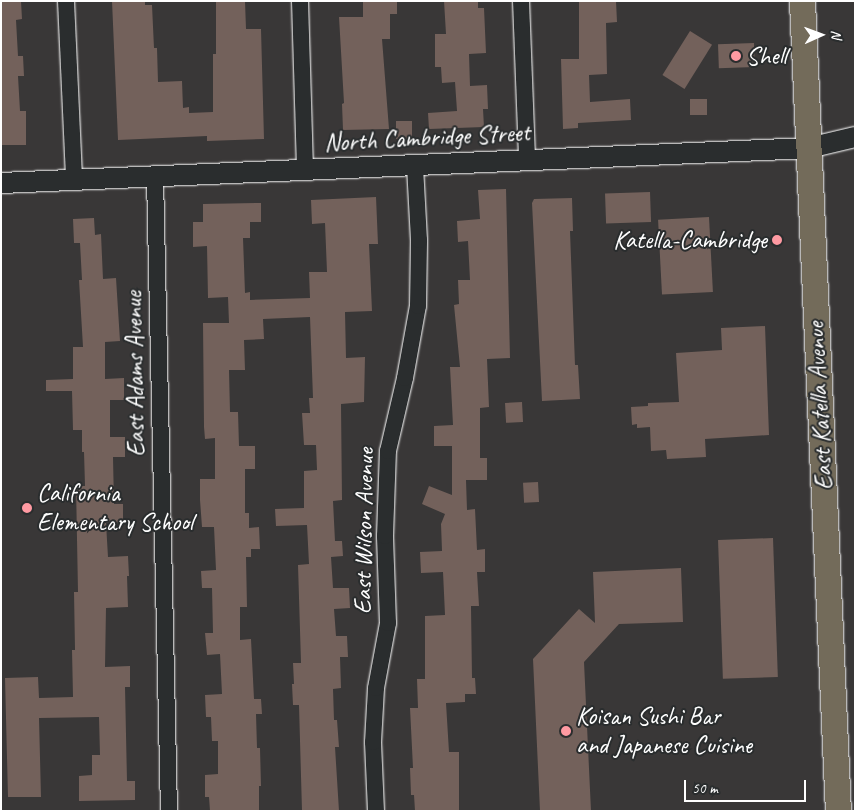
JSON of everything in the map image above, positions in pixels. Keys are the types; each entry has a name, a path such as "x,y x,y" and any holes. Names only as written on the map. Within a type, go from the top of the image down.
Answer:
{"main road":[{"name":"East Katella Avenue","path":"802,1 838,811"}],"street":[{"path":"66,1 74,180"},
{"path":"300,1 305,170"},
{"path":"521,1 527,160"},
{"name":"North Cambridge Street","path":"1,183 809,148 855,137"},
{"name":"East Wilson Avenue","path":"376,811 373,742 376,688 388,623 385,536 388,451 405,378 418,306 419,240 415,165"},
{"name":"East Adams Avenue","path":"155,176 169,811"}],"building":[{"path":"21,1 22,19 16,20 18,56 23,56 24,76 18,76 20,111 26,111 26,145 1,145 1,2"},
{"path":"112,1 145,1 145,5 152,5 154,48 157,48 158,82 182,81 183,108 189,107 189,113 213,112 213,54 216,54 216,1 245,1 246,29 261,29 264,139 207,141 207,136 118,140"},
{"path":"363,1 397,1 397,14 390,14 390,39 382,39 389,129 343,130 342,104 344,103 339,17 363,17"},
{"path":"444,1 478,1 478,8 484,8 486,53 469,54 470,86 487,85 488,109 483,109 484,127 429,129 428,113 457,111 455,82 442,83 441,67 435,67 435,34 446,34"},
{"path":"579,1 616,1 617,22 606,23 607,74 589,75 590,102 630,99 631,120 578,123 578,128 563,129 561,59 579,59"},
{"path":"690,31 712,45 684,89 662,75"},
{"name":"Shell","path":"754,43 755,67 719,68 718,44"},
{"path":"690,99 707,99 707,115 690,115"},
{"path":"396,121 412,121 412,139 396,139"},
{"path":"506,189 510,358 487,359 489,407 480,408 480,458 487,458 487,480 466,480 467,510 475,509 477,550 485,549 485,572 477,572 479,606 471,606 472,678 475,678 476,694 465,694 465,702 446,703 449,752 459,752 459,811 415,811 414,795 411,795 410,768 413,768 410,708 418,708 417,679 425,679 425,616 445,615 443,572 421,573 420,552 442,551 441,524 445,514 422,504 429,486 452,495 452,446 434,446 434,426 453,425 450,367 460,367 454,305 459,304 458,280 470,280 468,241 458,242 457,221 480,219 478,190"},
{"path":"650,192 651,222 606,224 605,194"},
{"path":"376,197 378,244 369,244 372,311 345,312 346,358 365,357 364,402 341,404 342,500 333,501 335,541 342,541 343,556 331,557 333,588 349,588 350,608 334,609 336,636 347,636 348,657 340,657 341,688 333,689 334,720 337,720 339,747 335,747 339,811 302,811 299,705 293,705 292,684 294,684 293,663 301,663 298,565 309,564 307,525 276,526 275,509 304,508 304,471 317,470 316,445 304,445 302,413 310,413 309,398 313,398 310,317 263,319 264,339 244,340 245,370 229,370 230,412 238,412 239,446 255,446 255,469 245,469 245,513 249,513 249,528 259,527 260,549 251,549 251,557 246,557 247,607 240,607 240,640 251,639 254,699 261,699 262,714 256,714 257,748 260,748 261,786 259,786 259,811 210,811 209,797 205,797 205,775 218,774 218,741 212,741 211,717 206,717 205,695 222,694 220,654 207,655 205,633 213,633 212,588 202,588 201,571 216,570 214,527 202,527 200,500 200,479 215,479 215,438 205,439 204,427 203,323 229,323 228,297 208,298 207,246 193,247 193,222 203,222 203,204 261,203 261,222 250,222 250,238 243,238 245,293 250,292 250,300 310,298 309,272 327,272 325,223 312,224 311,200"},
{"path":"572,198 573,231 570,231 575,365 578,365 580,399 542,401 532,203 534,199"},
{"path":"709,217 713,292 662,295 658,220"},
{"path":"94,218 95,235 101,234 103,279 116,278 120,341 105,342 105,379 124,378 124,400 110,400 110,437 125,437 125,457 113,457 114,504 123,504 123,522 106,523 108,557 128,556 129,576 127,576 128,607 106,608 105,667 130,666 130,687 125,687 127,781 135,781 135,800 79,801 79,776 92,775 92,755 100,755 99,717 39,718 41,797 8,797 5,678 38,677 39,698 73,697 72,650 75,650 74,592 78,592 76,486 85,486 84,452 82,452 82,430 73,430 72,391 46,391 46,380 73,379 73,347 83,347 79,280 82,280 80,243 74,243 73,219"},
{"path":"765,326 769,435 705,439 706,457 667,459 666,450 651,451 650,427 637,428 637,424 632,425 631,407 648,406 648,403 679,402 676,353 722,350 721,328"},
{"path":"522,402 523,422 506,423 505,403"},
{"path":"538,482 539,502 524,503 523,483"},
{"path":"773,538 778,677 723,679 718,540"},
{"path":"681,568 683,622 619,624 584,662 591,811 540,811 533,659 579,609 595,623 593,572"}],"place":[{"name":"Shell","path":"736,56"},
{"name":"Katella-Cambridge","path":"777,240"},
{"name":"California Elementary School","path":"27,508"},
{"name":"Koisan Sushi Bar and Japanese Cuisine","path":"566,731"}]}
